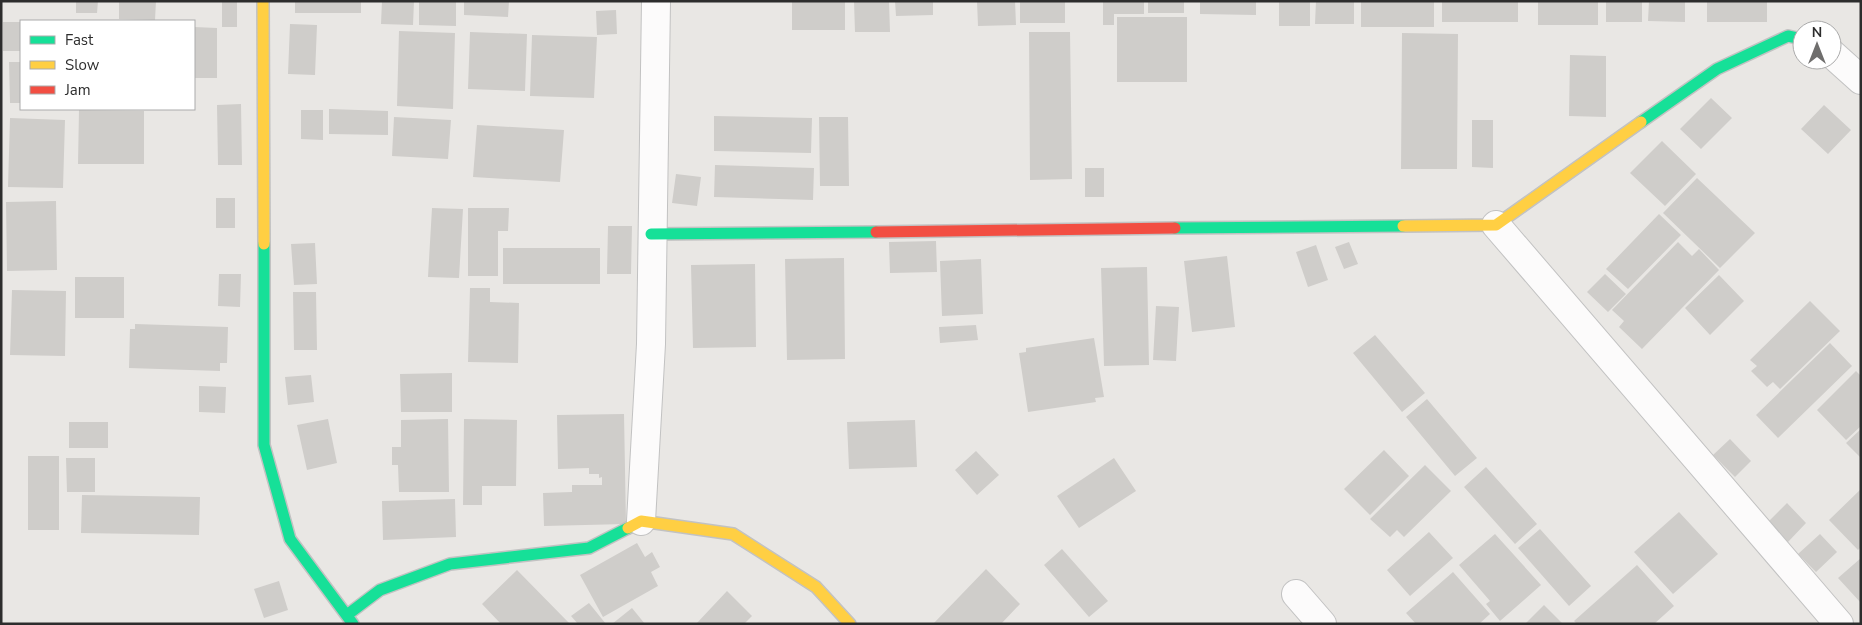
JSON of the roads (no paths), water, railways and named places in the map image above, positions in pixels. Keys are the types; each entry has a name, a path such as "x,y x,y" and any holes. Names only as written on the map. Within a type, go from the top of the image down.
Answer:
{"street":[{"path":"262,1 264,445 290,539 350,620 380,590 450,564 589,548 641,521 733,534 816,587 850,624"},
{"path":"641,521 651,344 651,234 656,1"},
{"path":"651,234 1496,225 1717,69 1788,36 1792,37"},
{"path":"1842,63 1861,80"},
{"path":"1496,225 1839,624"},
{"path":"1296,594 1322,624"}]}
